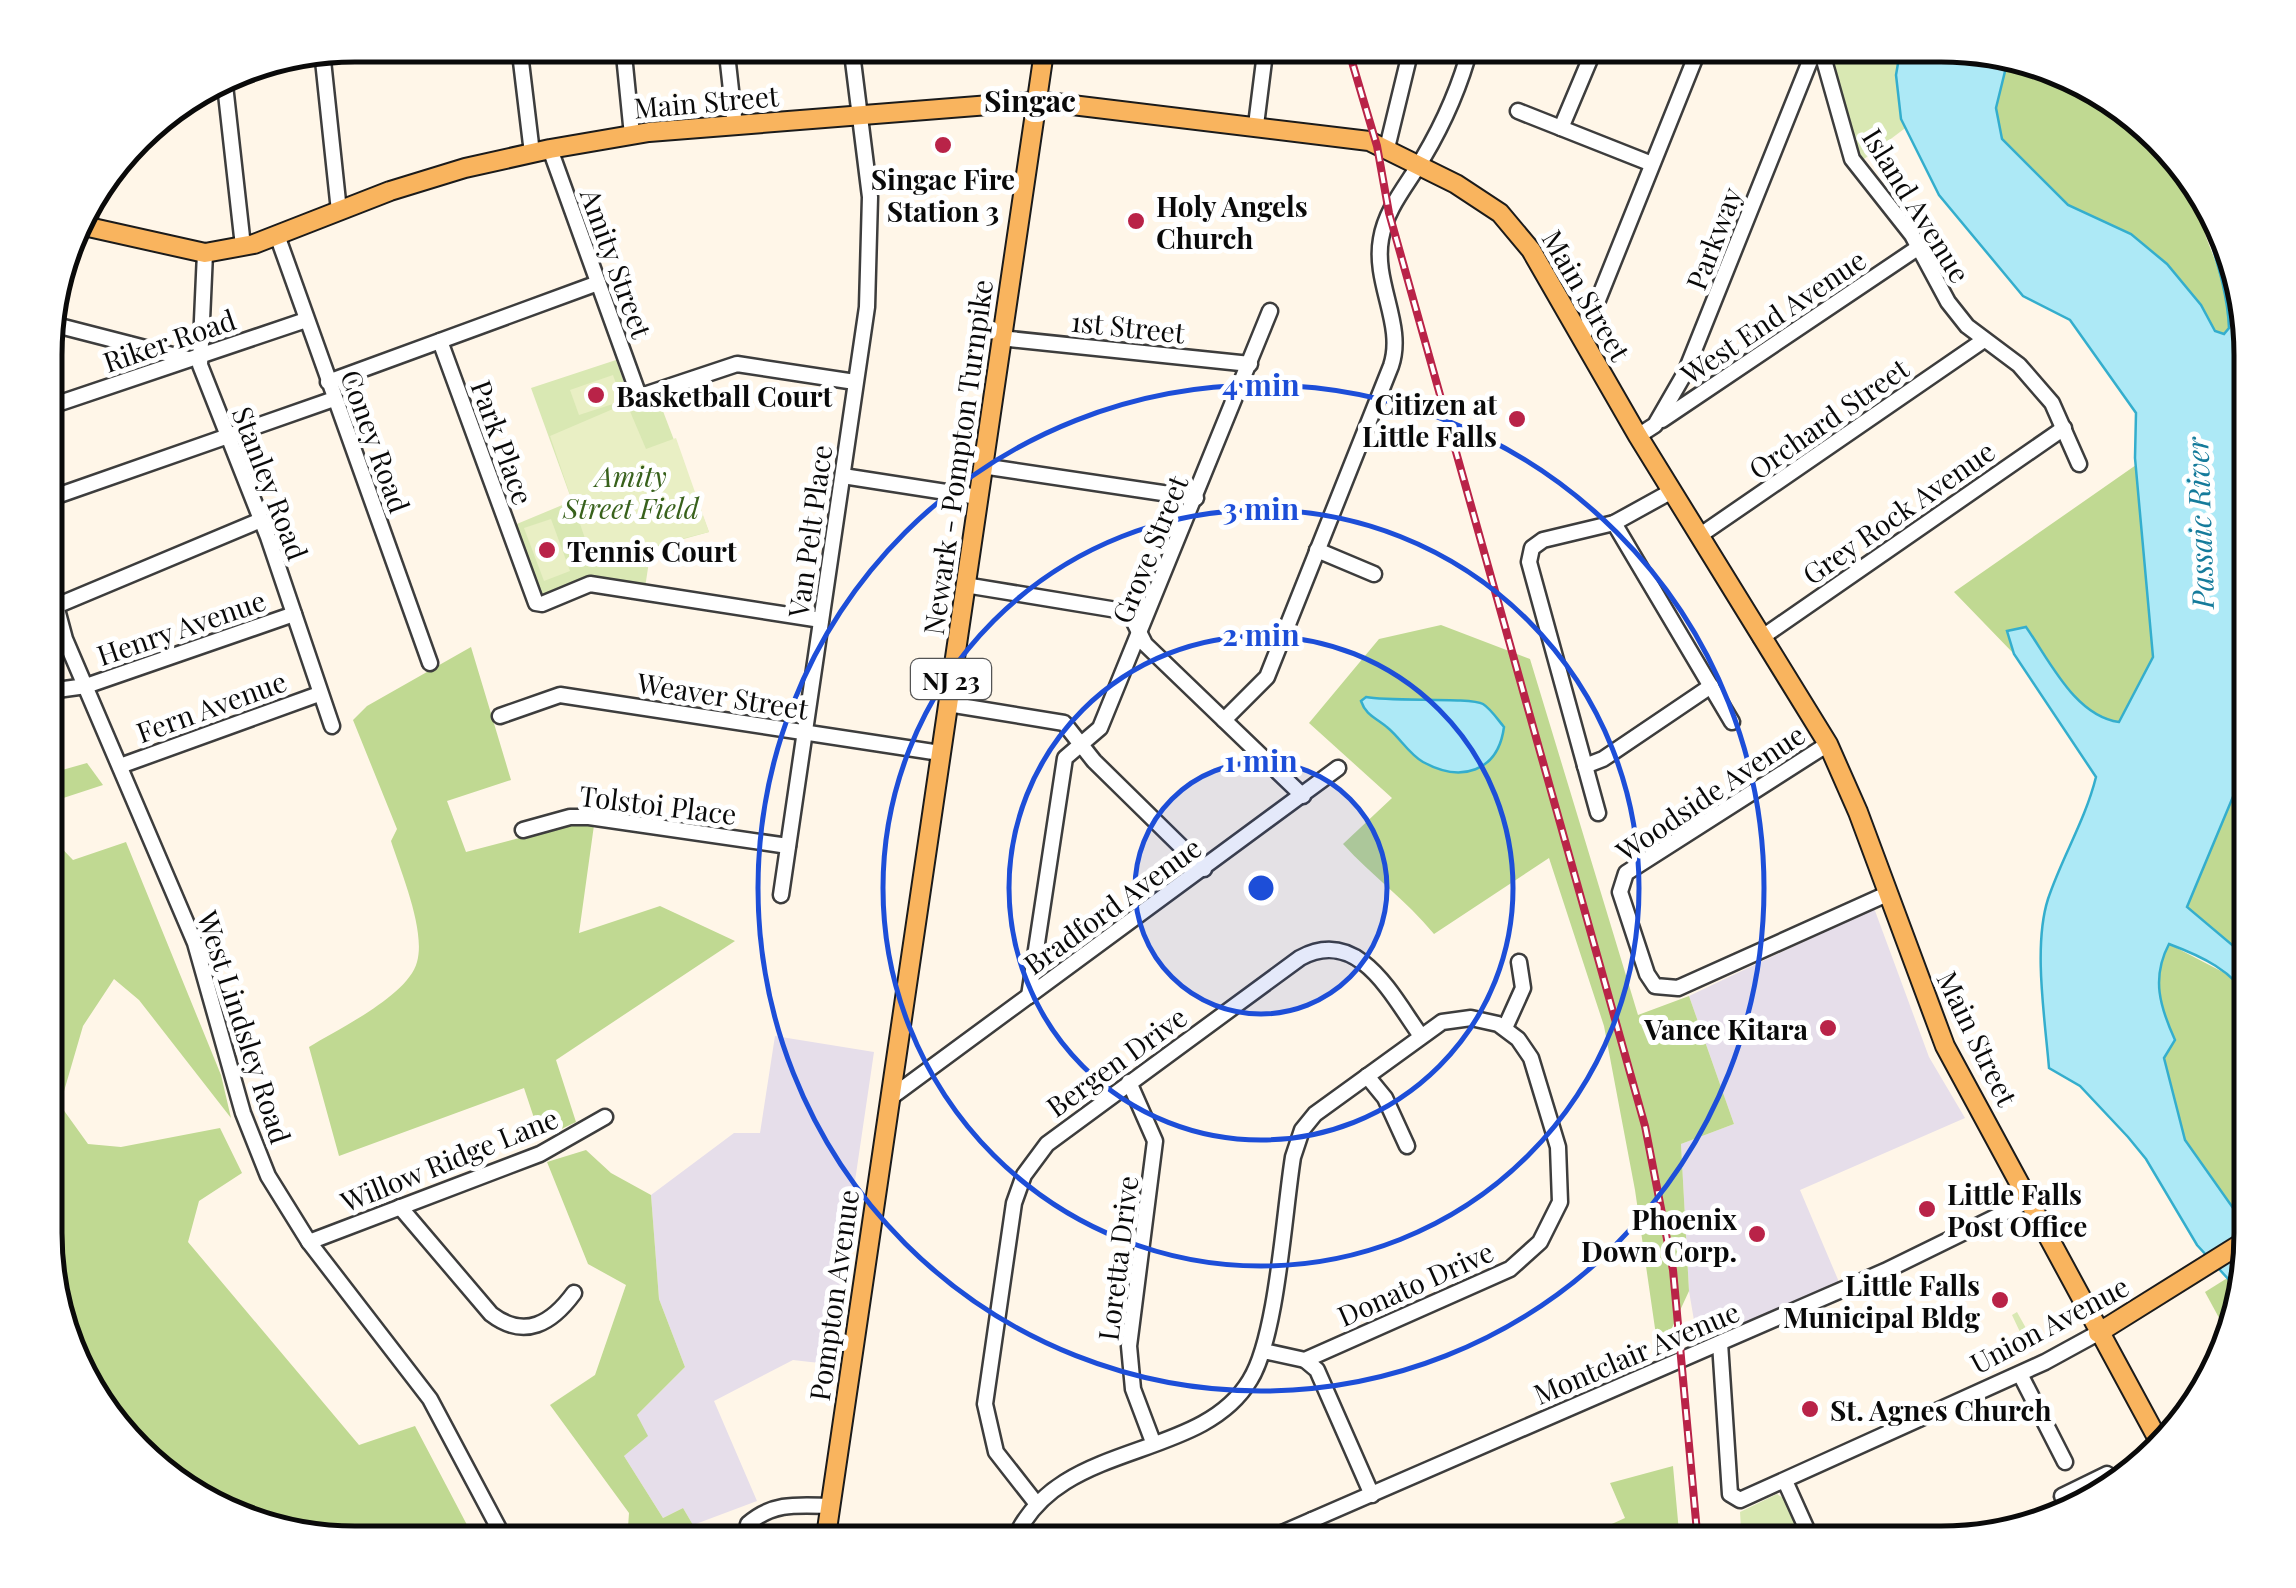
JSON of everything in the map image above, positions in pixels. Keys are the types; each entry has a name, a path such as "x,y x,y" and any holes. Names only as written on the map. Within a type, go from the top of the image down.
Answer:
{"main road":[{"name":"Newark - Pompton Turnpike","path":"896,1056 1043,63"},
{"name":"Main Street","path":"92,228 205,253 276,235 450,172 541,151 632,135 1039,101 1256,125 1387,148 1483,200 1516,228 1760,638 1828,744 1858,812 1944,1046 2154,1433"},
{"name":"Pompton Avenue","path":"827,1525 896,1056"},
{"name":"Union Avenue","path":"2098,1333 2233,1249"}],"street":[{"name":"Amity Street","path":"522,63 541,151 598,283 638,393 644,396 738,364 855,382"},
{"path":"625,63 632,135"},
{"path":"728,63 736,126"},
{"name":"Van Pelt Place","path":"781,894 866,306 870,197 853,63"},
{"path":"1256,125 1264,63"},
{"path":"1387,148 1408,63"},
{"path":"1224,720 1267,677 1395,354 1396,336 1379,276 1381,236 1458,95 1466,63"},
{"path":"1562,128 1589,63"},
{"path":"1582,340 1693,63"},
{"name":"Parkway","path":"1638,436 1655,424 1696,349 1811,63"},
{"name":"Island Avenue","path":"1823,63 1852,160 1919,247 1948,302 1984,340 2030,376 2052,402 2078,464"},
{"path":"323,65 339,211"},
{"path":"226,93 242,246"},
{"path":"1518,111 1652,164"},
{"name":"Coney Road","path":"276,235 430,663"},
{"name":"West End Avenue","path":"1655,424 1919,247"},
{"name":"Stanley Road","path":"205,253 194,358 261,520 332,726"},
{"path":"328,382 598,283"},
{"name":"Grove Street","path":"1029,996 1062,767 1080,743 1100,728 1270,312"},
{"name":"Riker Road","path":"63,402 306,320"},
{"path":"64,327 194,358"},
{"name":"1st Street","path":"1000,338 1250,364"},
{"name":"Orchard Street","path":"1699,536 1984,340"},
{"name":"Park Place","path":"440,341 534,600 539,604 590,584 822,620"},
{"path":"63,494 334,399"},
{"name":"Grey Rock Avenue","path":"1760,638 2064,428"},
{"path":"982,466 1196,498"},
{"path":"843,476 978,496"},
{"path":"1598,813 1528,562 1532,548 1542,540 1614,523 1672,491"},
{"path":"63,603 261,520"},
{"path":"1614,523 1732,722"},
{"path":"1317,550 1374,574"},
{"path":"965,585 1129,612 1140,637 1303,796"},
{"name":"Henry Avenue","path":"86,686 294,614"},
{"name":"West Lindsley Road","path":"63,625 195,943 259,1156 308,1242 430,1398 497,1525"},
{"path":"63,689 86,686"},
{"path":"1585,766 1603,759 1711,686"},
{"name":"Fern Avenue","path":"120,766 320,694"},
{"name":"Weaver Street","path":"500,716 560,696 940,753"},
{"path":"948,704 1056,719 1204,869"},
{"name":"Woodside Avenue","path":"1828,744 1630,870 1621,882 1623,901 1648,974 1655,986 1670,990 1887,894"},
{"name":"Bradford Avenue","path":"890,1098 1338,768"},
{"name":"Tolstoi Place","path":"523,830 570,817 589,817 788,846"},
{"name":"Bergen Drive","path":"1036,1503 1003,1464 986,1416 986,1392 1014,1203 1024,1175 1046,1144 1300,958 1326,949 1364,961 1421,1036"},
{"path":"1024,1525 1036,1503 1067,1480 1226,1409 1245,1389 1264,1351 1296,1143 1315,1114 1442,1022 1461,1018 1505,1028 1523,988 1519,962"},
{"name":"Donato Drive","path":"1305,1360 1510,1269 1540,1242 1560,1202 1558,1148 1531,1058 1505,1028"},
{"path":"1367,1076 1385,1098 1407,1146"},
{"name":"Loretta Drive","path":"1129,1082 1155,1142 1129,1346 1133,1389 1153,1442"},
{"name":"Willow Ridge Lane","path":"308,1242 540,1154 605,1117"},
{"name":"Montclair Avenue","path":"1299,1526 1889,1270 2030,1200"},
{"path":"400,1208 504,1323 527,1328 544,1324 558,1315 574,1294"},
{"name":"Union Avenue","path":"1720,1343 1730,1494 1744,1500 2020,1374 2098,1333"},
{"path":"1264,1351 1305,1360 1317,1370 1372,1495"},
{"path":"2020,1374 2065,1462"},
{"path":"2062,1496 2103,1476"},
{"path":"1785,1481 1806,1526"},
{"path":"748,1525 763,1512 790,1504 830,1506"},
{"path":"1312,1520 1314,1526"}],"shaded area":[{"path":"1874,908 1929,1057 1965,1118 1800,1190 1839,1282 1698,1344 1689,1291 1681,1144 1734,1124 1689,996"},
{"path":"775,1036 874,1052 828,1364 793,1360 714,1401 757,1501 693,1525 683,1508 663,1518 624,1456 647,1436 637,1415 685,1367 659,1299 651,1195 734,1133 760,1133"}],"green space":[{"path":"1834,63 1898,63 1896,75 1908,126 1860,162"},
{"path":"2005,70 2070,93 2134,135 2173,177 2205,230 2227,295 2229,329 2224,334 2215,331 2201,305 2167,264 2131,234 2068,205 2002,138 1996,108"},
{"name":"Amity Street Field","path":"616,360 632,405 658,398 709,532 651,548 645,588 595,580 542,596 537,594 512,526 572,501 531,388"},
{"name":"Basketball Court","path":"613,375 622,401 579,415 570,390"},
{"path":"620,406 629,409 646,449 676,438 709,532 597,560 591,556 550,436"},
{"path":"2136,465 2153,657 2119,722 2103,718 2077,698 2026,627 2008,631 2014,654 1954,592"},
{"name":"Tennis Court","path":"551,519 570,571 544,581 524,528"},
{"path":"1441,625 1530,659 1638,1015 1689,996 1734,1124 1681,1144 1689,1291 1659,1356 1635,1190 1604,1026 1549,858 1434,934 1343,844 1392,798 1309,723 1379,639"},
{"path":"471,647 511,780 447,801 466,852 595,818 579,933 660,906 735,941 556,1060 576,1122 541,1139 524,1088 339,1156 309,1047 387,999 411,975 419,949 411,901 391,841 397,829 353,720 367,706"},
{"path":"87,763 103,785 63,798 63,770"},
{"path":"2233,797 2233,946 2187,907"},
{"path":"126,842 221,1075 231,1118 139,1000 114,979 83,1026 63,1095 63,850 73,860"},
{"path":"2169,944 2233,977 2233,1208 2185,1140 2164,1058 2175,1040 2160,992 2163,956"},
{"path":"63,1109 88,1144 121,1147 220,1128 242,1173 199,1201 188,1242 359,1445 415,1426 467,1525 336,1525 298,1520 226,1495 162,1453 135,1426 102,1379 72,1309 63,1252"},
{"path":"586,1150 611,1173 651,1195 659,1299 685,1367 637,1415 648,1436 624,1456 663,1518 683,1508 693,1525 628,1525 629,1513 550,1405 595,1375 626,1285 588,1264 547,1162"},
{"path":"2230,1278 2220,1320 2205,1292"},
{"path":"2017,1312 2037,1348 2004,1363 1995,1348 2020,1332 2012,1315"},
{"path":"1673,1466 1678,1526 1608,1526 1625,1518 1610,1483"},
{"path":"1777,1494 1783,1498 1796,1526 1741,1526 1740,1512"}],"water":[{"name":"Passaic River","path":"1898,63 1960,63 2005,70 1996,108 2002,139 2068,205 2131,234 2167,264 2201,305 2215,331 2224,334 2229,328 2227,309 2211,244 2218,261 2228,298 2233,336 2233,797 2187,907 2233,946 2233,979 2204,959 2169,944 2159,981 2165,1016 2175,1040 2164,1058 2185,1140 2233,1208 2229,1280 2197,1245 2146,1159 2128,1137 2080,1086 2049,1068 2041,983 2044,918 2096,777 2014,654 2007,631 2026,627 2077,698 2103,718 2119,722 2153,657 2135,458 2136,413 2070,320 2023,296 1939,195 1901,119"},
{"path":"1366,697 1483,704 1504,727 1500,742 1486,763 1475,769 1451,772 1437,768 1418,759 1369,713 1361,701"}],"railway":[{"path":"1352,63 1377,146 1389,213 1645,1126 1673,1270 1696,1526"}],"place":[{"name":"Singac Fire Station 3","path":"943,145"},
{"name":"Holy Angels Church","path":"1136,221"},
{"name":"Basketball Court","path":"596,395"},
{"name":"Citizen at Little Falls","path":"1517,419"},
{"name":"Tennis Court","path":"547,550"},
{"name":"Vance Kitara","path":"1828,1028"},
{"name":"Little Falls Post Office","path":"1927,1209"},
{"name":"Phoenix Down Corp.","path":"1757,1234"},
{"name":"Little Falls Municipal Bldg","path":"2000,1300"},
{"name":"St. Agnes Church","path":"1810,1409"}],"district":[{"name":"Singac","path":"1030,100"}]}
